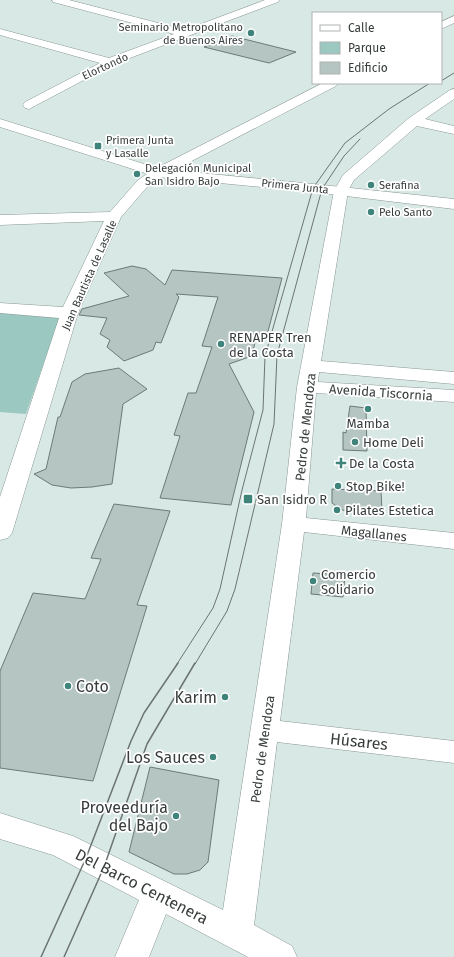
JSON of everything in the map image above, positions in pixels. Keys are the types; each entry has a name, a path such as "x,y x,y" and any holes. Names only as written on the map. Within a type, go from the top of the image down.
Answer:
{"street":[{"path":"57,0 184,33"},
{"name":"Elortondo","path":"29,105 110,62 273,0"},
{"path":"442,25 454,19"},
{"path":"0,32 110,62"},
{"name":"Juan Bautista de Lasalle","path":"0,533 69,313 114,216 143,183 158,173 330,84"},
{"name":"Pedro de Mendoza","path":"236,933 294,524 309,377 341,191 348,178 414,121 454,93"},
{"path":"414,121 454,130"},
{"name":"Primera Junta","path":"0,123 158,173 454,204"},
{"path":"0,220 114,216"},
{"path":"0,308 69,313"},
{"name":"Avenida Tiscornia","path":"309,377 454,378"},
{"name":"Avenida Tiscornia","path":"309,377 454,396"},
{"name":"Magallanes","path":"294,524 454,541"},
{"name":"Húsares","path":"264,730 454,752"},
{"name":"Del Barco Centenera","path":"0,826 62,845 236,933 280,957"},
{"path":"132,957 158,893"}],"green space":[{"path":"0,312 60,316 26,414 0,412"}],"building":[{"path":"232,36 296,52 269,63 204,47"},
{"path":"132,266 146,269 165,285 172,270 282,278 266,339 256,338 252,356 229,364 254,412 231,505 160,498 180,436 174,435 188,393 196,393 212,347 202,346 218,297 176,294 179,297 161,343 156,342 153,350 124,361 107,347 110,340 100,334 107,318 79,315 82,309 129,296 104,273"},
{"path":"119,368 147,389 123,404 112,484 71,488 52,485 34,474 46,469 58,417 60,417 72,382 85,374"},
{"path":"350,406 366,408 367,451 343,450 343,432 346,433"},
{"path":"332,489 381,491 382,511 363,510 357,512 342,510 332,503"},
{"path":"114,504 170,511 137,605 147,606 93,781 0,768 0,671 33,593 85,599 101,559 91,558"},
{"path":"313,573 345,575 343,597 311,594"},
{"name":"Proveeduría del Bajo","path":"150,767 219,780 208,862 200,870 187,874 174,874 129,852"}],"tram line":[{"path":"442,80 454,73"},
{"path":"177,664 213,608 220,589 242,490 263,410 265,356 313,188 345,143 389,109 428,84"},
{"path":"195,664 227,611 235,589 274,424 277,355 322,189 344,156 360,139"},
{"path":"41,957 86,858 131,741 144,713 178,663"},
{"path":"64,957 104,867 147,744 195,663"}],"place":[{"name":"Seminario Metropolitano de Buenos Aires","path":"251,33"},
{"name":"Primera Junta y Lasalle","path":"98,146"},
{"name":"Delegación Municipal San Isidro Bajo","path":"137,174"},
{"name":"Serafina","path":"371,185"},
{"name":"Pelo Santo","path":"371,212"},
{"name":"RENAPER Tren de la Costa","path":"221,344"},
{"name":"Mamba","path":"368,409"},
{"name":"Home Deli","path":"355,442"},
{"name":"De la Costa","path":"341,463"},
{"name":"Stop Bike!","path":"338,486"},
{"name":"San Isidro R","path":"248,499"},
{"name":"Pilates Estetica","path":"337,510"},
{"name":"Comercio Solidario","path":"313,581"},
{"name":"Coto","path":"68,686"},
{"name":"Karim","path":"225,697"},
{"name":"Los Sauces","path":"213,757"},
{"name":"Proveeduría del Bajo","path":"176,816"}]}
